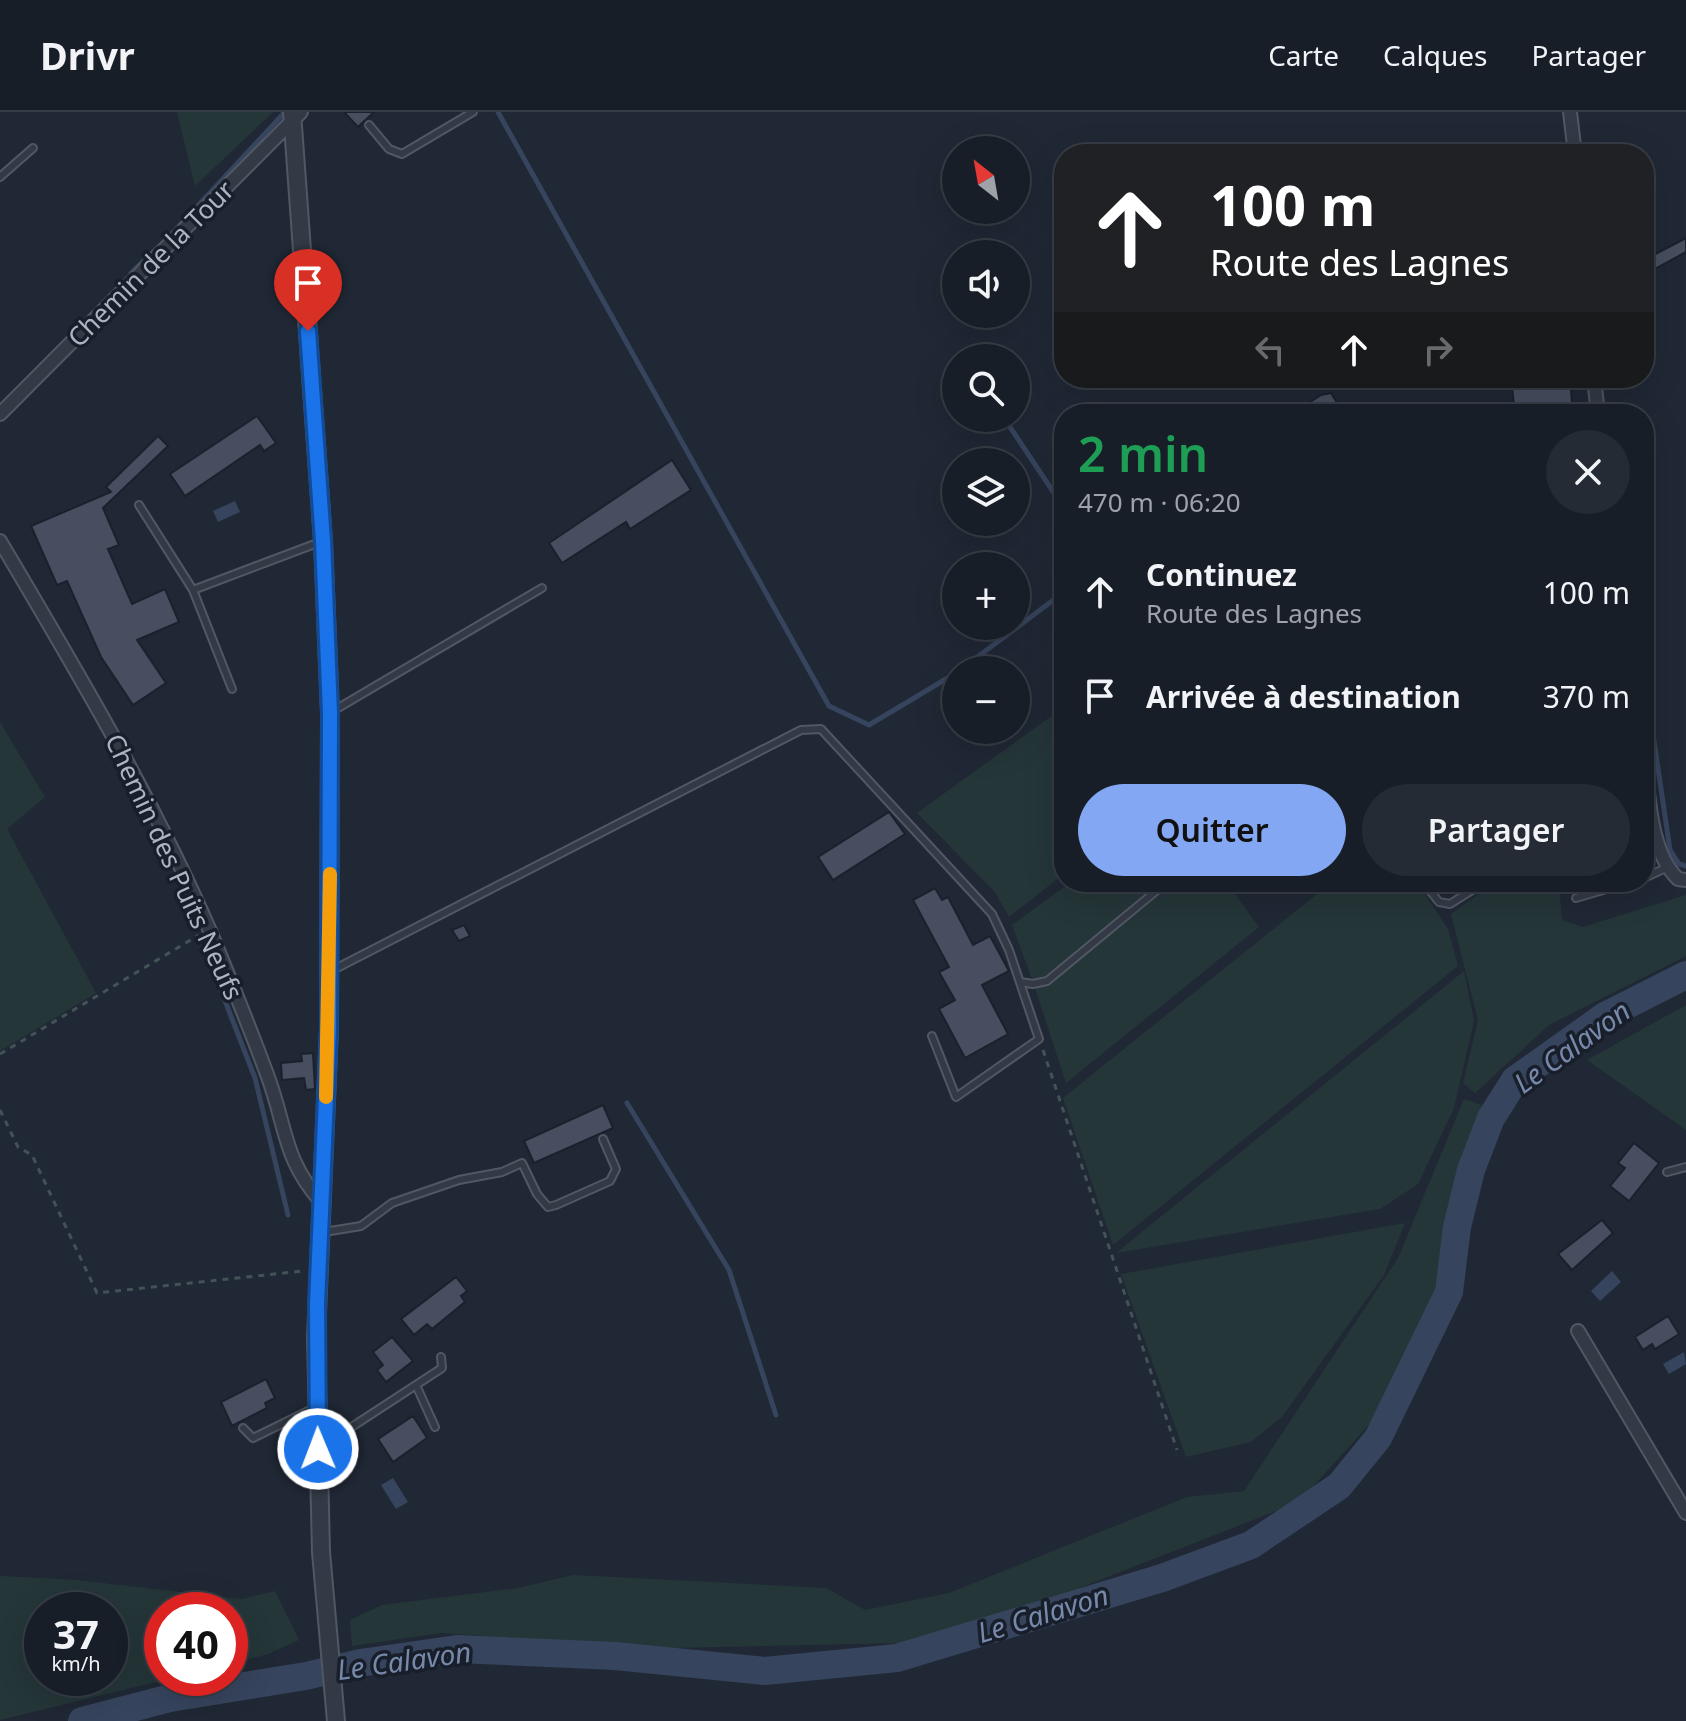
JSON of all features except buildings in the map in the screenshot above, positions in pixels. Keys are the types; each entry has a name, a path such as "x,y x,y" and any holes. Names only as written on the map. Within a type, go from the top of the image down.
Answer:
{"street":[{"path":"1570,112 1574,144"},
{"path":"295,115 323,541 330,713 329,972 318,1270 317,1406 326,1621 336,1721"},
{"name":"Chemin de la Tour","path":"0,414 295,115"},
{"name":"Chemin des Puits Neufs","path":"0,541 131,768 209,929 269,1081 285,1143 301,1179 322,1203"},
{"path":"1654,834 1668,867 1678,879 1686,880"},
{"path":"1578,1331 1686,1513"}],"lane":[{"path":"369,125 389,149 402,154 473,112"},
{"path":"0,177 33,148"},
{"path":"139,505 193,590 232,689"},
{"path":"193,590 323,541"},
{"path":"330,713 542,588"},
{"path":"329,972 801,730 821,729 992,914 1039,1039 956,1097 932,1036"},
{"path":"1654,873 1668,867"},
{"path":"1020,982 1033,984 1047,981 1155,892"},
{"path":"1431,892 1439,902 1450,904 1469,892"},
{"path":"1576,898 1596,892"},
{"path":"320,1233 361,1226 392,1203 459,1180 502,1172 522,1163 537,1194 548,1207 556,1205 610,1181 616,1169 603,1139"},
{"path":"1667,1172 1686,1167"},
{"path":"318,1449 442,1368 441,1357"},
{"path":"416,1385 435,1427"},
{"path":"243,1428 253,1438 317,1406"}],"path":[{"path":"0,1054 209,929"},
{"path":"1039,1039 1177,1450"},
{"path":"0,1110 18,1147 32,1155 97,1293 318,1270"}],"shaded area":[{"path":"177,112 273,112 195,186"},
{"path":"1054,714 1054,882 1009,917 995,892 917,813 1013,744 1030,744 1030,732"},
{"path":"0,722 45,797 7,829 96,993 0,1051"},
{"path":"1057,892 1149,892 1045,976 1032,979 1012,925"},
{"path":"1164,892 1233,892 1259,927 1066,1083 1035,988 1049,984"},
{"path":"1320,892 1424,892 1448,929 1458,966 1113,1245 1063,1098"},
{"path":"1481,892 1560,892 1562,920 1583,927 1686,895 1686,956 1549,1025 1475,1093 1463,1083 1478,1020 1451,914"},
{"path":"1464,971 1474,1021 1454,1108 1418,1184 1380,1209 1116,1253"},
{"path":"1686,1005 1686,1130 1587,1060"},
{"path":"1464,1099 1482,1105 1455,1204 1436,1308 1376,1417 1299,1502 1077,1589 902,1643 669,1648 441,1633 352,1646 350,1620 382,1605 518,1588 573,1575 826,1588 865,1610 949,1593 1187,1497 1244,1491 1398,1258"},
{"path":"1405,1223 1384,1275 1282,1417 1251,1442 1186,1457 1121,1274"},
{"path":"0,1576 76,1580 181,1592 144,1592 144,1685 128,1689 128,1592 24,1592 24,1696 98,1696 0,1720"},
{"path":"275,1591 299,1640 248,1659 248,1598"}],"water":[{"path":"235,501 240,512 218,522 213,511"},
{"path":"1612,1271 1621,1282 1600,1301 1591,1291"},
{"path":"1684,1352 1686,1364 1669,1374 1663,1364"},
{"path":"393,1478 408,1502 396,1509 381,1485"}],"waterway":[{"path":"180,225 285,112"},
{"path":"498,112 829,706 869,725 942,681"},
{"path":"131,273 156,249"},
{"path":"1013,432 1054,493"},
{"path":"979,656 1054,600"},
{"path":"1654,741 1670,850 1679,864 1686,866"},
{"path":"206,952 255,1078 288,1215"},
{"name":"Le Calavon","path":"82,1721 170,1698 306,1676 360,1663 457,1649 615,1656 765,1671 897,1658 1162,1578 1251,1545 1339,1486 1378,1438 1449,1292 1457,1227 1471,1170 1491,1118 1515,1080 1605,1016 1686,975"},
{"path":"627,1103 729,1270 776,1415"}],"slow traffic":[{"path":"326,1097 330,874"}],"route":[{"path":"308,331 323,541 330,713 329,1029 317,1304 318,1449"}]}
